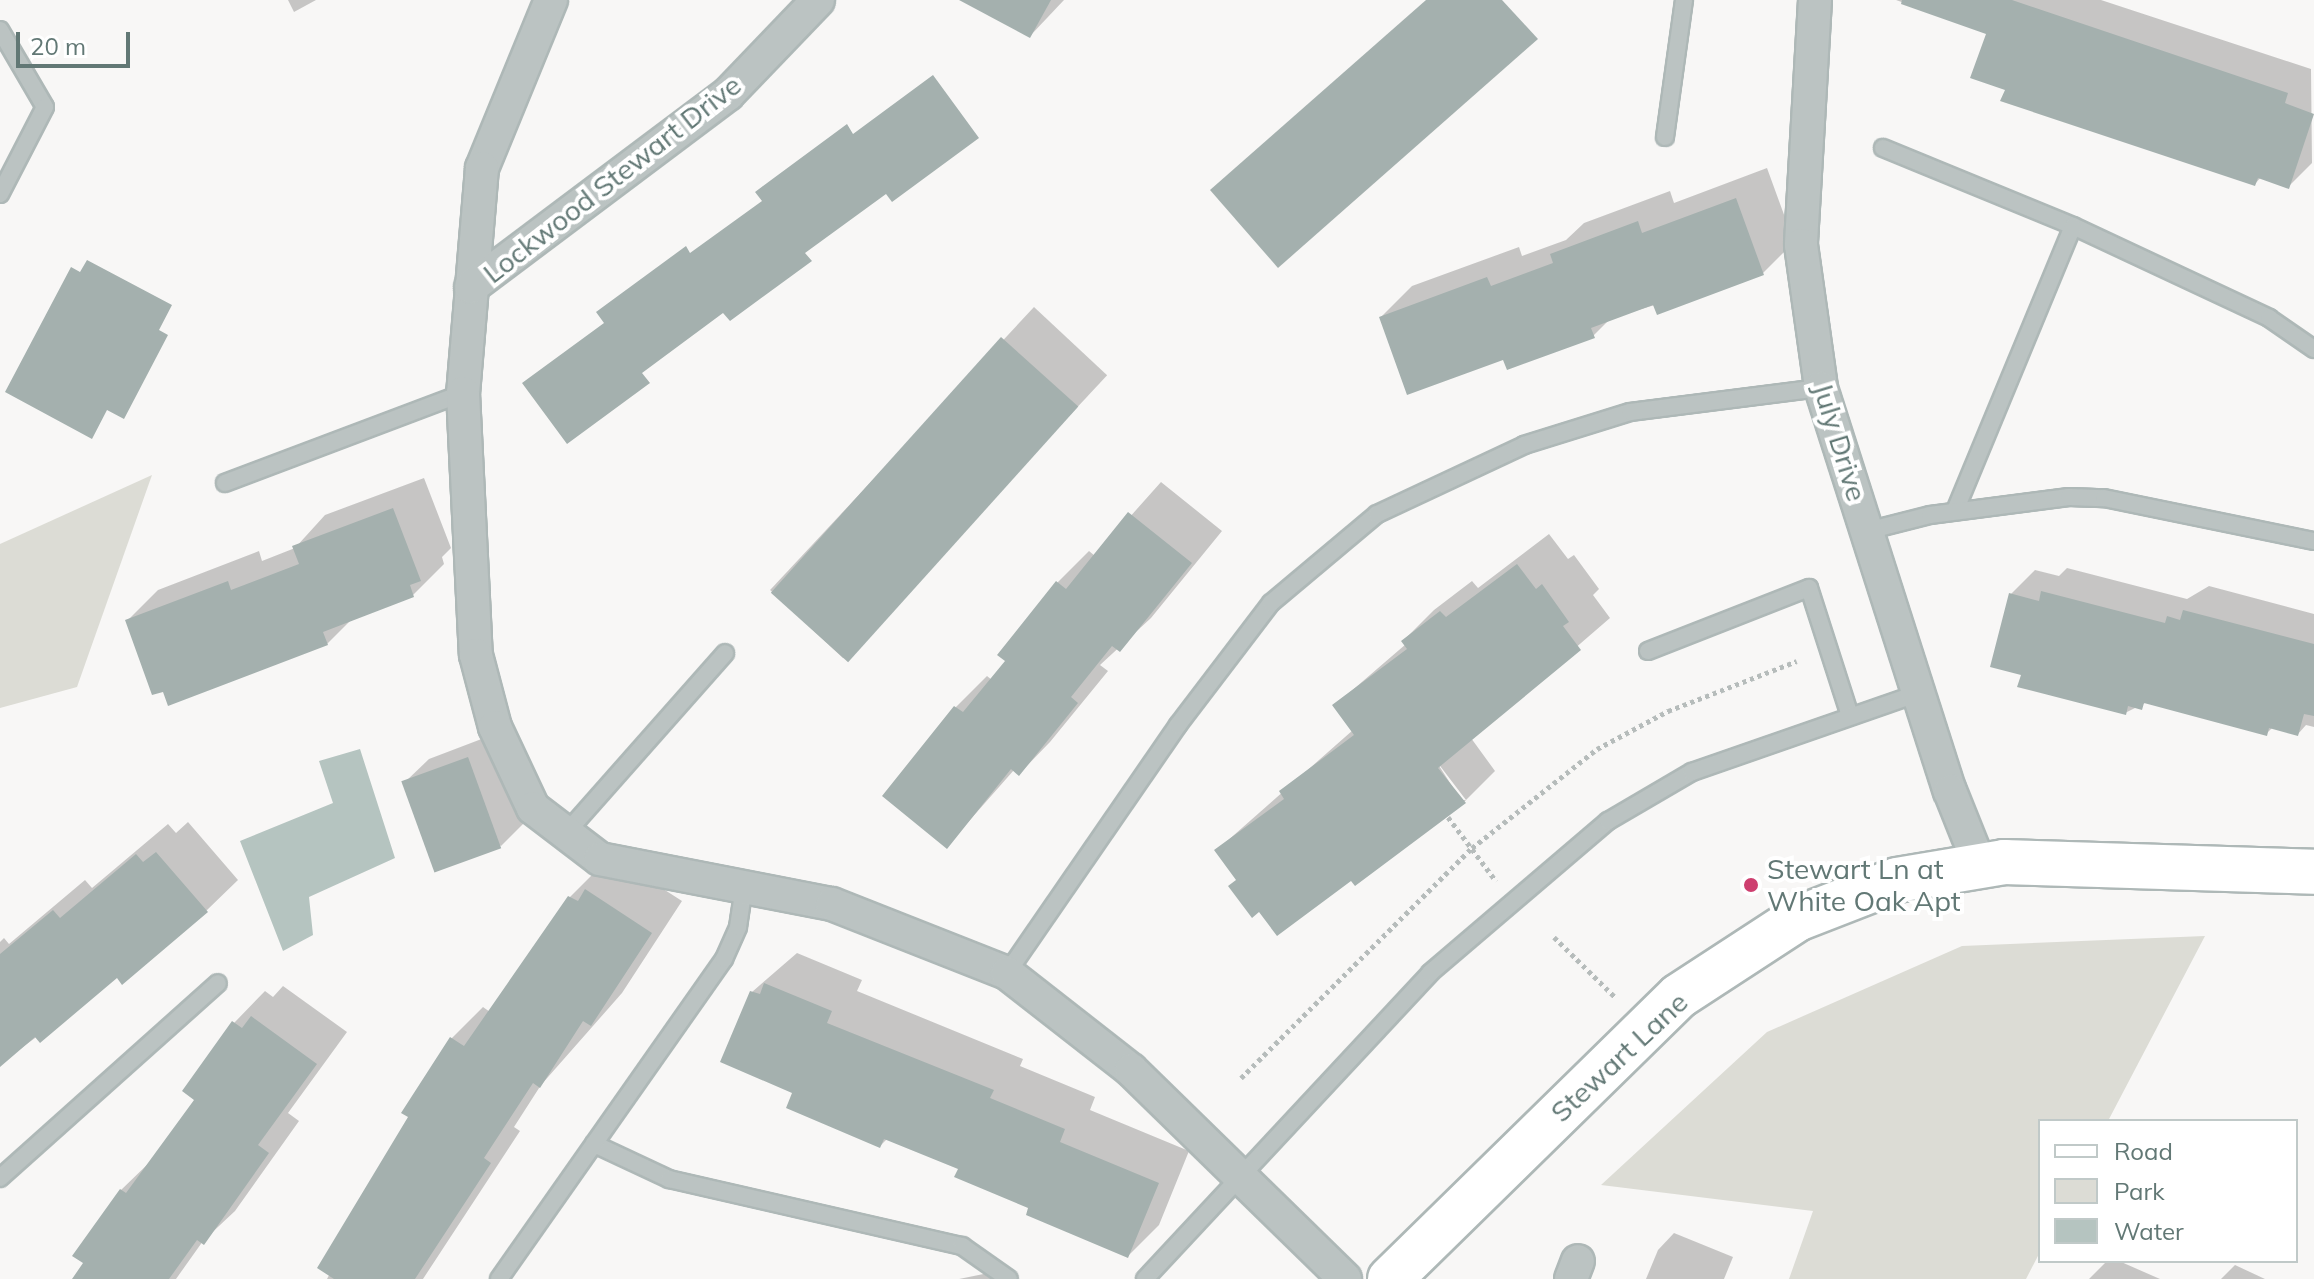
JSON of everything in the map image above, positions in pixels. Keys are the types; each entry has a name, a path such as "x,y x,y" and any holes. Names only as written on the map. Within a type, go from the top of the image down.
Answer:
{"street":[{"name":"Lockwood Stewart Drive","path":"551,0 482,168 463,393 476,655 495,727 533,808 600,859 832,904 1007,973 1131,1070 1345,1279"},
{"name":"Lockwood Stewart Drive","path":"471,287 728,94 818,0"},
{"name":"July Drive","path":"1815,0 1801,245 1821,388 1919,693 1980,866"},
{"name":"Stewart Lane","path":"1390,1279 1679,996 1797,919 1897,880 2004,862 2314,872"}],"lane":[{"path":"1665,137 1684,0"},
{"path":"0,30 45,107 0,194"},
{"path":"1883,148 2073,226 2269,318 2314,349"},
{"path":"1955,511 2073,226"},
{"path":"1007,973 1178,725 1271,603 1377,514 1524,445 1630,412 1821,388"},
{"path":"225,483 463,393"},
{"path":"1867,531 1955,511 2069,497 2104,498 2314,541"},
{"path":"1648,651 1809,588 1850,716"},
{"path":"566,833 725,653"},
{"path":"1145,1279 1242,1179 1430,973 1608,821 1692,772 1919,693"},
{"path":"499,1279 724,959 738,927 744,887"},
{"path":"0,1178 218,983"},
{"path":"594,1144 669,1179 962,1246 1009,1279"}],"path":[{"path":"1241,1078 1472,848 1597,749 1668,711 1797,661"},
{"path":"1448,817 1499,885"},
{"path":"1554,937 1616,998"}],"green space":[{"path":"152,475 77,687 0,708 0,544"},
{"path":"2205,936 2109,1119 2038,1119 2038,1256 2026,1279 1789,1279 1813,1211 1601,1185 1767,1032 1962,946"}],"water":[{"path":"360,749 395,858 309,897 313,935 283,951 240,841 333,803 319,761"}],"building":[{"path":"959,0 1051,0 1030,38"},
{"path":"1426,0 1502,0 1538,39 1278,268 1210,190"},
{"path":"1902,0 2012,0 2288,93 2285,103 2314,114 2289,189 2258,178 2255,186 2000,101 2005,90 1970,78 1986,34 1901,4"},
{"path":"933,75 979,138 892,202 886,194 805,253 812,261 730,321 723,313 642,373 650,383 567,444 522,383 604,323 596,312 686,246 690,253 762,201 755,192 847,124 853,134"},
{"path":"1736,198 1764,275 1657,315 1653,305 1591,328 1595,338 1507,370 1503,360 1407,395 1379,317 1487,277 1491,286 1553,263 1550,254 1638,221 1642,233"},
{"path":"87,260 172,305 159,330 168,335 124,419 107,410 92,439 5,392 71,267 80,272"},
{"path":"1001,337 1078,407 848,662 771,593"},
{"path":"393,508 421,581 410,585 414,597 323,632 328,645 168,706 163,692 152,695 125,620 228,581 231,590 299,564 292,546"},
{"path":"1128,512 1192,563 1120,652 1112,646 1071,697 1078,703 1019,776 1011,769 947,849 882,796 954,706 963,712 1005,661 997,655 1056,581 1066,589"},
{"path":"1517,564 1536,589 1542,584 1569,622 1563,626 1581,650 1438,768 1466,803 1355,886 1351,881 1277,936 1259,912 1252,918 1228,886 1236,880 1214,850 1284,799 1279,791 1354,735 1332,705 1407,649 1401,641 1440,611 1446,617"},
{"path":"2041,591 2165,623 2167,616 2180,620 2183,610 2314,644 2314,716 2304,714 2298,736 2269,728 2267,736 2144,703 2142,710 2128,706 2126,715 2017,687 2021,675 1990,667 2009,593 2039,601"},
{"path":"468,757 501,848 434,872 401,781"},
{"path":"156,852 208,912 122,985 117,978 40,1043 35,1037 0,1067 0,954 53,910 60,918 136,854 143,862"},
{"path":"585,889 652,933 591,1026 583,1021 540,1088 533,1083 484,1158 491,1163 415,1279 334,1279 317,1268 408,1117 401,1113 450,1037 464,1046 568,896 578,901"},
{"path":"764,983 832,1011 827,1023 994,1090 990,1098 1065,1129 1060,1142 1159,1183 1128,1258 1026,1215 1028,1208 954,1177 958,1169 884,1139 880,1148 786,1108 792,1093 720,1062 750,991 760,994"},
{"path":"251,1016 317,1064 258,1145 269,1153 204,1245 197,1240 169,1279 72,1279 83,1263 72,1256 120,1189 126,1193 194,1100 182,1091 232,1021 242,1028"}],"place":[{"name":"Stewart Ln at White Oak Apt","path":"1751,885"}]}
